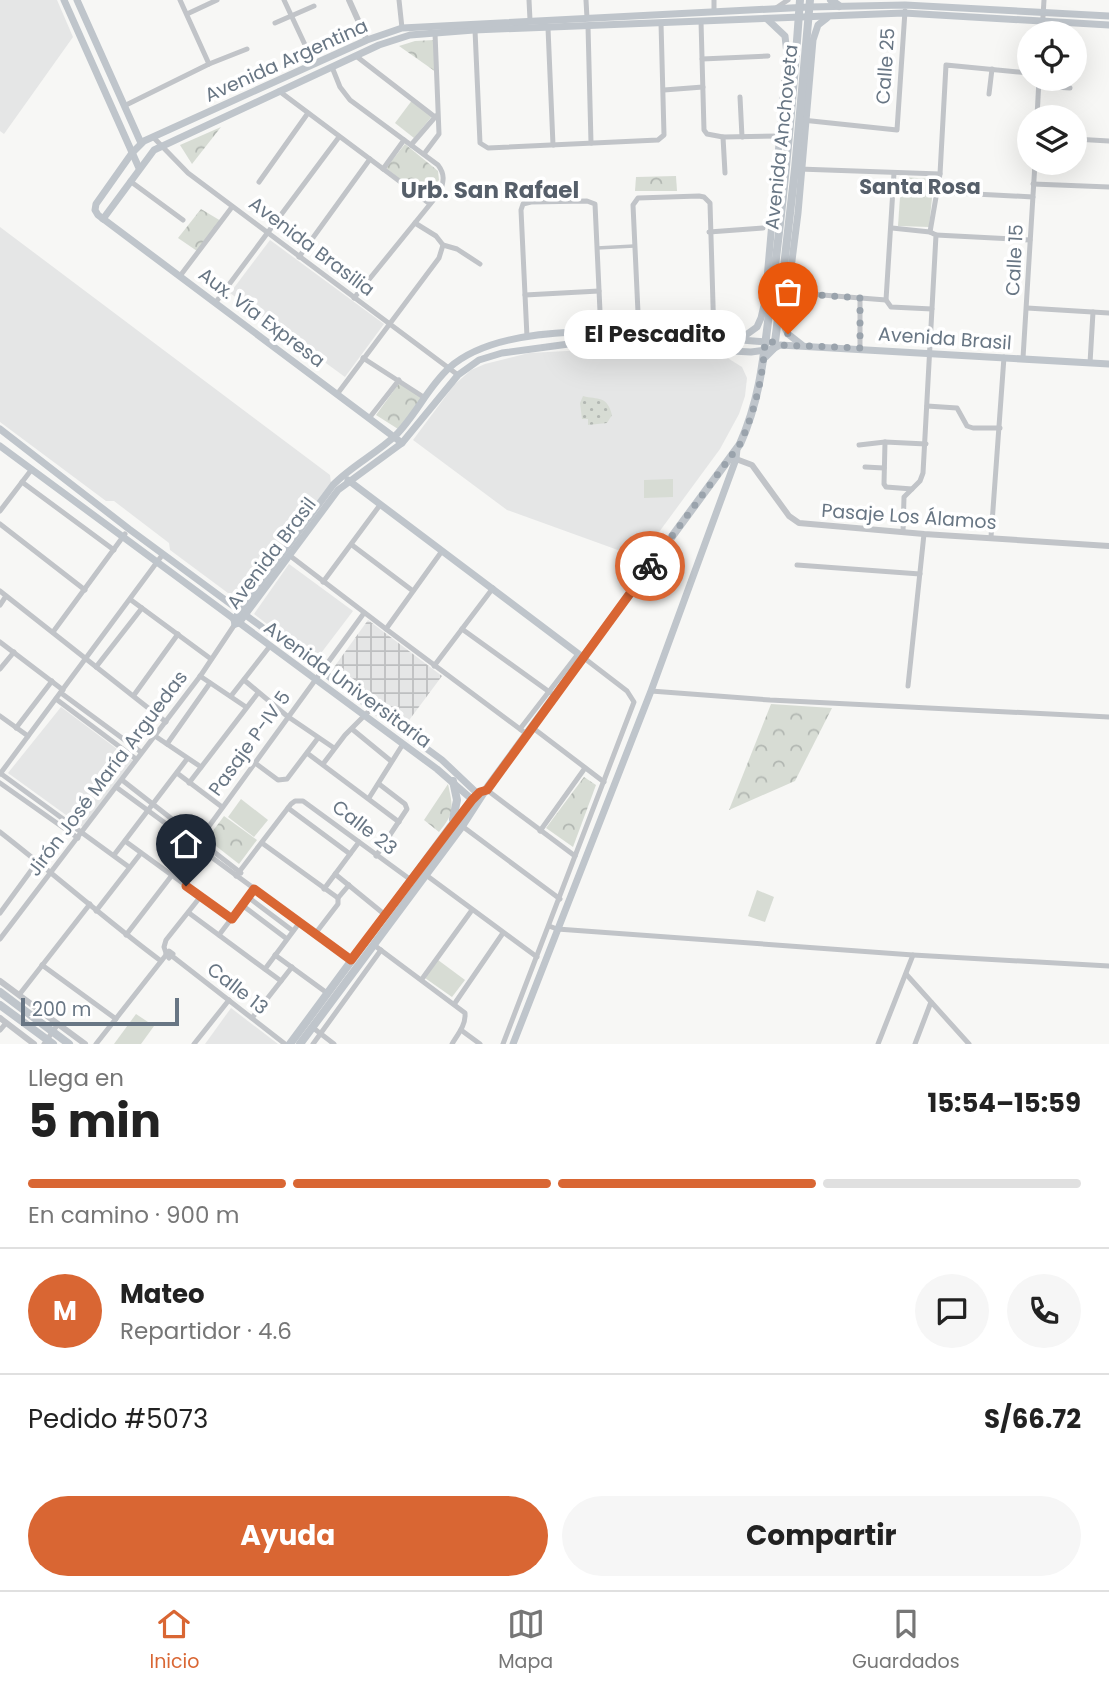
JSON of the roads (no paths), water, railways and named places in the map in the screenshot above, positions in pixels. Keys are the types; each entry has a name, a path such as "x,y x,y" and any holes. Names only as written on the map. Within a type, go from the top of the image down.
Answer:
{"main road":[{"path":"64,0 139,168"},
{"path":"77,0 141,143"},
{"path":"831,0 839,6"},
{"name":"Avenida Argentina","path":"158,148 379,45 410,35 475,30 530,20 626,25 766,18 805,8 833,16 905,9 921,3 975,4 1109,16"},
{"name":"Avenida Argentina","path":"103,219 95,210 96,204 141,143 376,36 402,28 548,28 626,16 839,6 905,9 1031,21"},
{"name":"Avenida Anchoveta","path":"287,1044 327,993 374,944 462,827 480,796 552,693 737,454 748,426 785,292 803,120 805,8"},
{"name":"Avenida Anchoveta","path":"770,348 785,169 805,8"},
{"path":"803,120 813,40 821,22 833,16"},
{"path":"739,340 757,327 761,318 769,265 787,43 780,30 766,18"},
{"name":"Avenida Argentina","path":"1087,24 1109,25"},
{"path":"103,219 139,168 158,148"},
{"name":"Aux. Vía Expresa","path":"103,219 402,443"},
{"path":"785,292 785,328 802,346"},
{"name":"Avenida Brasil","path":"243,613 321,499 342,475 395,436 449,368 480,348 499,341 570,332 739,340 770,348"},
{"path":"499,341 502,353"},
{"name":"Avenida Brasil","path":"236,622 327,504 349,481 402,443 458,375 479,360 502,353 576,343 735,352 802,346 1109,364"},
{"name":"Avenida Universitaria","path":"1,433 373,707 442,760 480,796"},
{"name":"Avenida Universitaria","path":"0,446 453,781 480,796"},
{"path":"513,1044 553,927 651,691 737,454"},
{"path":"342,475 581,656"},
{"path":"450,826 457,808 453,781"},
{"name":"Avenida Anchoveta","path":"300,1044 384,914 450,826 480,796"},
{"path":"0,992 56,1028 69,1044"},
{"path":"0,1005 48,1043"}],"street":[{"path":"180,0 209,64"},
{"path":"187,15 217,0"},
{"path":"284,0 314,64"},
{"path":"349,0 367,51"},
{"path":"400,0 402,28"},
{"path":"529,0 530,20"},
{"path":"586,0 592,143"},
{"path":"713,0 714,11"},
{"path":"776,8 788,0"},
{"path":"1042,21 1044,0"},
{"path":"275,23 314,6"},
{"name":"Calle 25","path":"803,120 897,130 905,9"},
{"path":"626,16 626,25"},
{"path":"701,21 704,130 710,136 779,136"},
{"path":"475,30 480,143 488,148 658,140 664,135 665,128 661,23"},
{"path":"548,28 553,145"},
{"path":"424,154 439,134 435,33"},
{"path":"376,36 379,45"},
{"path":"124,106 209,64 247,49"},
{"path":"335,55 340,87 350,100 424,154 442,171 444,181 440,192 354,298"},
{"path":"356,56 437,116"},
{"path":"702,59 768,56"},
{"path":"903,533 904,497 920,481 926,444 933,233 940,174 946,65 1017,72"},
{"path":"989,94 992,69"},
{"path":"664,89 703,87"},
{"path":"279,92 430,204"},
{"path":"740,97 742,137"},
{"path":"259,182 308,113"},
{"path":"411,145 437,116"},
{"path":"216,302 339,136"},
{"name":"Avenida Brasilia","path":"153,137 158,148 188,173 458,375"},
{"path":"723,137 725,173"},
{"path":"383,169 404,140"},
{"path":"1087,140 1109,141"},
{"path":"299,257 370,159"},
{"path":"775,168 940,174"},
{"path":"894,173 886,300 891,307 932,309"},
{"name":"Calle 15","path":"1023,359 1034,175"},
{"path":"130,181 183,220"},
{"path":"1033,184 1109,187"},
{"path":"937,192 1032,197"},
{"path":"639,334 633,205 638,198 705,197 709,203 714,338"},
{"path":"527,337 523,204 592,202 596,207 601,333"},
{"path":"180,276 232,207"},
{"path":"415,223 436,236 443,245 457,249 480,264"},
{"path":"709,232 763,228"},
{"path":"892,228 1030,240"},
{"path":"338,393 439,258 443,245"},
{"path":"597,248 636,246"},
{"path":"525,295 599,291"},
{"path":"785,292 886,300"},
{"path":"860,298 860,348"},
{"path":"1027,308 1109,313"},
{"path":"1090,363 1093,310"},
{"path":"991,537 1003,357"},
{"path":"363,358 426,398"},
{"path":"370,417 399,380"},
{"path":"927,406 957,408 967,426 1000,428"},
{"path":"859,445 885,442 926,444"},
{"path":"885,442 886,486 912,489"},
{"name":"Pasaje Los Álamos","path":"737,454 758,471 793,521 816,526 903,533 1109,545"},
{"path":"866,467 884,468"},
{"path":"0,511 32,469"},
{"path":"22,482 114,550"},
{"path":"323,582 380,505"},
{"path":"0,524 85,590"},
{"path":"52,632 129,529"},
{"path":"908,686 924,534"},
{"path":"352,545 414,591"},
{"path":"386,629 442,551"},
{"path":"129,866 0,774 163,554"},
{"path":"289,555 434,666 604,782"},
{"path":"797,565 920,574"},
{"path":"434,666 492,588"},
{"path":"0,591 166,722"},
{"path":"0,605 6,596"},
{"path":"131,600 211,659"},
{"path":"96,667 142,608"},
{"name":"Pasaje P-IV 5","path":"126,935 197,843 364,613"},
{"name":"Jirón José María Arguedas","path":"0,939 166,722 236,622"},
{"path":"462,629 552,693"},
{"path":"134,695 178,634"},
{"path":"0,642 141,752"},
{"path":"231,696 270,646"},
{"path":"0,669 14,652"},
{"path":"503,1044 537,957 553,927 575,856 634,702 631,695 581,656"},
{"path":"200,676 246,707"},
{"path":"244,680 287,716 334,748"},
{"path":"16,728 51,681"},
{"path":"167,744 210,683"},
{"path":"651,691 770,700 1109,717"},
{"path":"190,783 258,693"},
{"path":"56,699 136,760"},
{"path":"323,764 334,748 373,707"},
{"path":"0,716 28,736"},
{"path":"352,729 391,761"},
{"path":"157,733 171,737"},
{"path":"157,733 167,744 201,767"},
{"path":"255,763 278,780 291,776 318,738"},
{"path":"369,798 403,744"},
{"path":"307,753 399,822"},
{"path":"114,855 187,759"},
{"path":"540,831 585,768"},
{"path":"177,774 222,807"},
{"path":"122,779 151,807 254,889 354,963"},
{"path":"0,783 78,838"},
{"path":"376,856 406,812 405,804 379,784"},
{"path":"116,787 151,807"},
{"path":"480,796 540,831 575,856"},
{"name":"Calle 23","path":"288,808 299,800 308,803 411,880"},
{"path":"238,874 288,808 350,854"},
{"path":"462,827 560,899"},
{"path":"1,835 52,872 96,911 161,961"},
{"path":"125,841 232,919"},
{"path":"324,889 359,842"},
{"path":"262,843 338,898"},
{"path":"96,911 141,853"},
{"path":"0,913 38,861"},
{"path":"335,874 384,914"},
{"path":"426,875 537,957"},
{"path":"315,934 349,885"},
{"path":"219,935 254,889"},
{"path":"96,1044 168,955 164,947 166,940 201,896"},
{"path":"248,897 293,931"},
{"path":"19,995 90,904"},
{"path":"242,905 287,939"},
{"path":"422,979 472,910"},
{"path":"188,913 281,981"},
{"path":"265,969 300,922"},
{"path":"0,923 8,928"},
{"path":"553,927 913,955 1109,966"},
{"path":"455,1003 503,933"},
{"path":"374,944 465,1013 461,1030 452,1044"},
{"path":"313,1044 382,950"},
{"name":"Calle 13","path":"168,955 287,1044"},
{"path":"275,955 327,993"},
{"path":"878,1044 913,955"},
{"path":"42,965 116,1019"},
{"path":"252,1018 292,967"},
{"path":"905,974 969,1044"},
{"path":"0,981 56,1028 85,1044"},
{"path":"194,1044 229,1000"},
{"path":"915,1044 931,1002"},
{"path":"0,1030 3,1021 34,1044"},
{"path":"312,1027 334,1044"},
{"path":"48,1043 56,1028"},
{"path":"461,1030 480,1044"},
{"path":"959,1044 963,1037"}],"place":[{"name":"El Pescadito","path":"788,334"}],"district":[{"name":"Santa Rosa","path":"920,187"},
{"name":"Urb. San Rafael","path":"490,190"}]}
